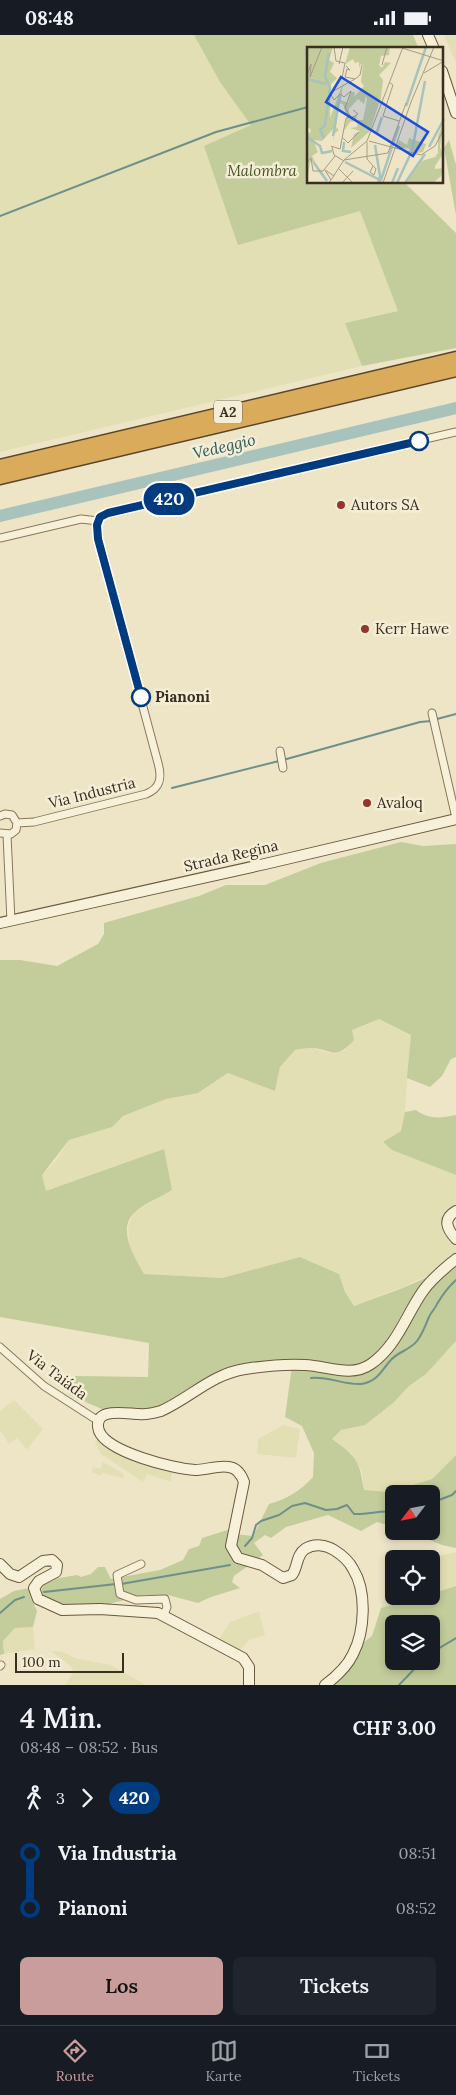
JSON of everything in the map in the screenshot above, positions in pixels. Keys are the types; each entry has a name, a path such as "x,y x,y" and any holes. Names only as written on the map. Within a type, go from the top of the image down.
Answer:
{"highway":[{"name":"A2","path":"0,466 456,358"},
{"name":"A2","path":"0,478 456,370"}],"street":[{"path":"428,35 433,47"},
{"path":"444,77 456,113"},
{"path":"0,538 81,519 98,521 104,514 108,513 456,432"},
{"name":"Via Industria","path":"17,823 34,823 146,794 155,789 160,782 158,763 98,539 98,521"},
{"path":"432,713 456,819"},
{"path":"280,753 283,767"},
{"path":"0,816 5,813 12,815 17,823 16,830 4,834 11,921"},
{"name":"Strada Regina","path":"0,923 456,819"},
{"path":"456,1211 450,1215 447,1225 449,1231 456,1239"},
{"path":"325,1685 347,1664 356,1648 360,1628 361,1593 357,1577 350,1563 328,1547 312,1546 305,1549 299,1556 292,1575 283,1578 262,1565 238,1558 231,1546 244,1482 236,1470 230,1467 204,1470 178,1468 132,1455 103,1436 99,1429 100,1421 109,1412 139,1415 156,1413 217,1378 246,1369 304,1365 352,1371 366,1367 376,1360 393,1341 407,1322 425,1288 456,1259"},
{"name":"Via Taiáda","path":"0,1347 44,1387 100,1421"},
{"path":"0,1564 10,1574 19,1577 43,1561 52,1560 57,1565 56,1572 37,1583 34,1591 38,1599 57,1609 66,1611 92,1609 143,1611 164,1615 243,1658 249,1667 249,1685"},
{"path":"141,1564 119,1573 116,1579 120,1594 133,1599 165,1599 167,1607 164,1615"}],"green space":[{"name":"Malombra","path":"0,35 194,35 220,82 252,125 204,146 360,211 398,311 345,323 362,366 0,452"},
{"name":"Malombra","path":"194,35 413,35 418,47 307,47 307,184 406,184 456,233 456,348 362,366 345,323 398,311 360,211 238,245 204,146 251,125 220,82"},
{"path":"444,35 456,35 456,63"},
{"path":"449,140 456,165 456,215 444,148"},
{"path":"401,842 423,846 456,844 456,1057 451,1059 442,1076 430,1087 407,1078 411,1035 379,1019 352,1030 354,1040 342,1051 333,1053 311,1048 295,1050 280,1067 275,1091 228,1073 198,1093 166,1099 123,1116 112,1127 69,1140 42,1175 46,1191 164,1149 172,1190 135,1212 127,1227 127,1235 132,1252 144,1274 222,1278 300,1257 339,1274 345,1292 354,1306 420,1281 456,1259 456,1341 426,1374 409,1386 393,1403 365,1425 341,1430 332,1439 347,1450 356,1460 364,1490 385,1492 385,1524 377,1522 361,1531 328,1515 286,1527 271,1538 265,1535 254,1543 263,1555 234,1576 232,1582 240,1588 198,1603 168,1595 144,1595 105,1605 71,1606 44,1599 41,1592 43,1585 59,1578 77,1575 81,1577 91,1574 98,1567 105,1567 111,1579 160,1570 183,1560 189,1549 199,1546 202,1538 234,1528 233,1534 253,1536 269,1504 293,1494 313,1477 314,1453 302,1426 285,1417 292,1366 246,1369 167,1408 109,1412 69,1395 75,1376 148,1377 149,1343 0,1317 0,960 20,960 57,966 98,944 104,934 104,923 199,896 226,885 265,885 321,863"},
{"path":"379,1019 411,1035 405,1112 401,1131 383,1142 392,1150 456,1175 456,1211 450,1215 456,1239 456,1259 448,1266 403,1287 353,1306 345,1292 339,1274 300,1257 222,1278 144,1274 129,1247 128,1227 133,1213 172,1190 46,1191 42,1175 57,1159 69,1140 112,1127 123,1116 166,1099 198,1093 229,1073 275,1091 280,1067 295,1050 312,1048 334,1054 345,1050 352,1030"},
{"path":"416,1110 425,1115 435,1117 456,1115 456,1175 392,1150 383,1142 401,1131 405,1112"},
{"path":"456,1341 456,1455 432,1479 413,1485 385,1485 385,1492 364,1490 362,1472 351,1453 332,1439 341,1430 365,1425 393,1403 409,1386 426,1374"},
{"path":"14,1400 43,1429 27,1450 17,1438 9,1444 0,1430 0,1411"},
{"path":"283,1425 300,1429 296,1458 257,1454 258,1439"},
{"path":"101,1434 105,1439 172,1467 171,1482 147,1474 144,1481 140,1480 101,1454 95,1443"},
{"path":"456,1455 456,1548 430,1540 440,1540 440,1485 413,1485 432,1479"},
{"path":"103,1462 124,1474 123,1478 102,1473 101,1476 92,1472 93,1467 100,1469"},
{"path":"456,1552 456,1586 440,1591 440,1556"},
{"path":"456,1586 456,1685 325,1685 356,1648 372,1636 381,1608 392,1605 440,1605 440,1591"},
{"path":"29,1588 37,1611 33,1627 15,1628 3,1641 4,1654 0,1655 0,1599 14,1591"},
{"path":"385,1596 385,1605 392,1605 381,1608"},
{"path":"259,1611 265,1635 249,1640 240,1651 219,1639 230,1622"},
{"path":"33,1627 35,1649 4,1654 3,1641 15,1628"},
{"path":"51,1651 63,1652 78,1659 111,1665 146,1685 65,1685 73,1673 72,1667"}],"waterway":[{"path":"0,216 216,132 307,107"},
{"name":"Vedeggio","path":"0,516 456,408"},
{"path":"437,719 456,714"},
{"path":"283,760 420,722 431,721"},
{"path":"172,788 279,761"},
{"path":"311,1378 324,1378 361,1384 371,1381 396,1355 411,1347 417,1341 441,1297 456,1280"},
{"path":"440,1500 452,1495 456,1491"},
{"path":"245,1546 252,1538 256,1525 261,1521 279,1515 292,1506 305,1503 326,1510 337,1509 347,1505 354,1514 385,1512"},
{"path":"121,1584 230,1565"},
{"path":"44,1592 116,1584"},
{"path":"0,1613 15,1600 24,1597"},
{"path":"440,1648 456,1638"},
{"path":"399,1685 413,1670"}],"bus line":[{"name":"420","path":"141,697 98,539 97,525 100,517 108,513 419,441"}],"place":[{"name":"Autors SA","path":"341,505"},
{"name":"Kerr Hawe","path":"365,629"},
{"name":"Pianoni","path":"141,697"},
{"name":"Avaloq","path":"367,803"}]}
